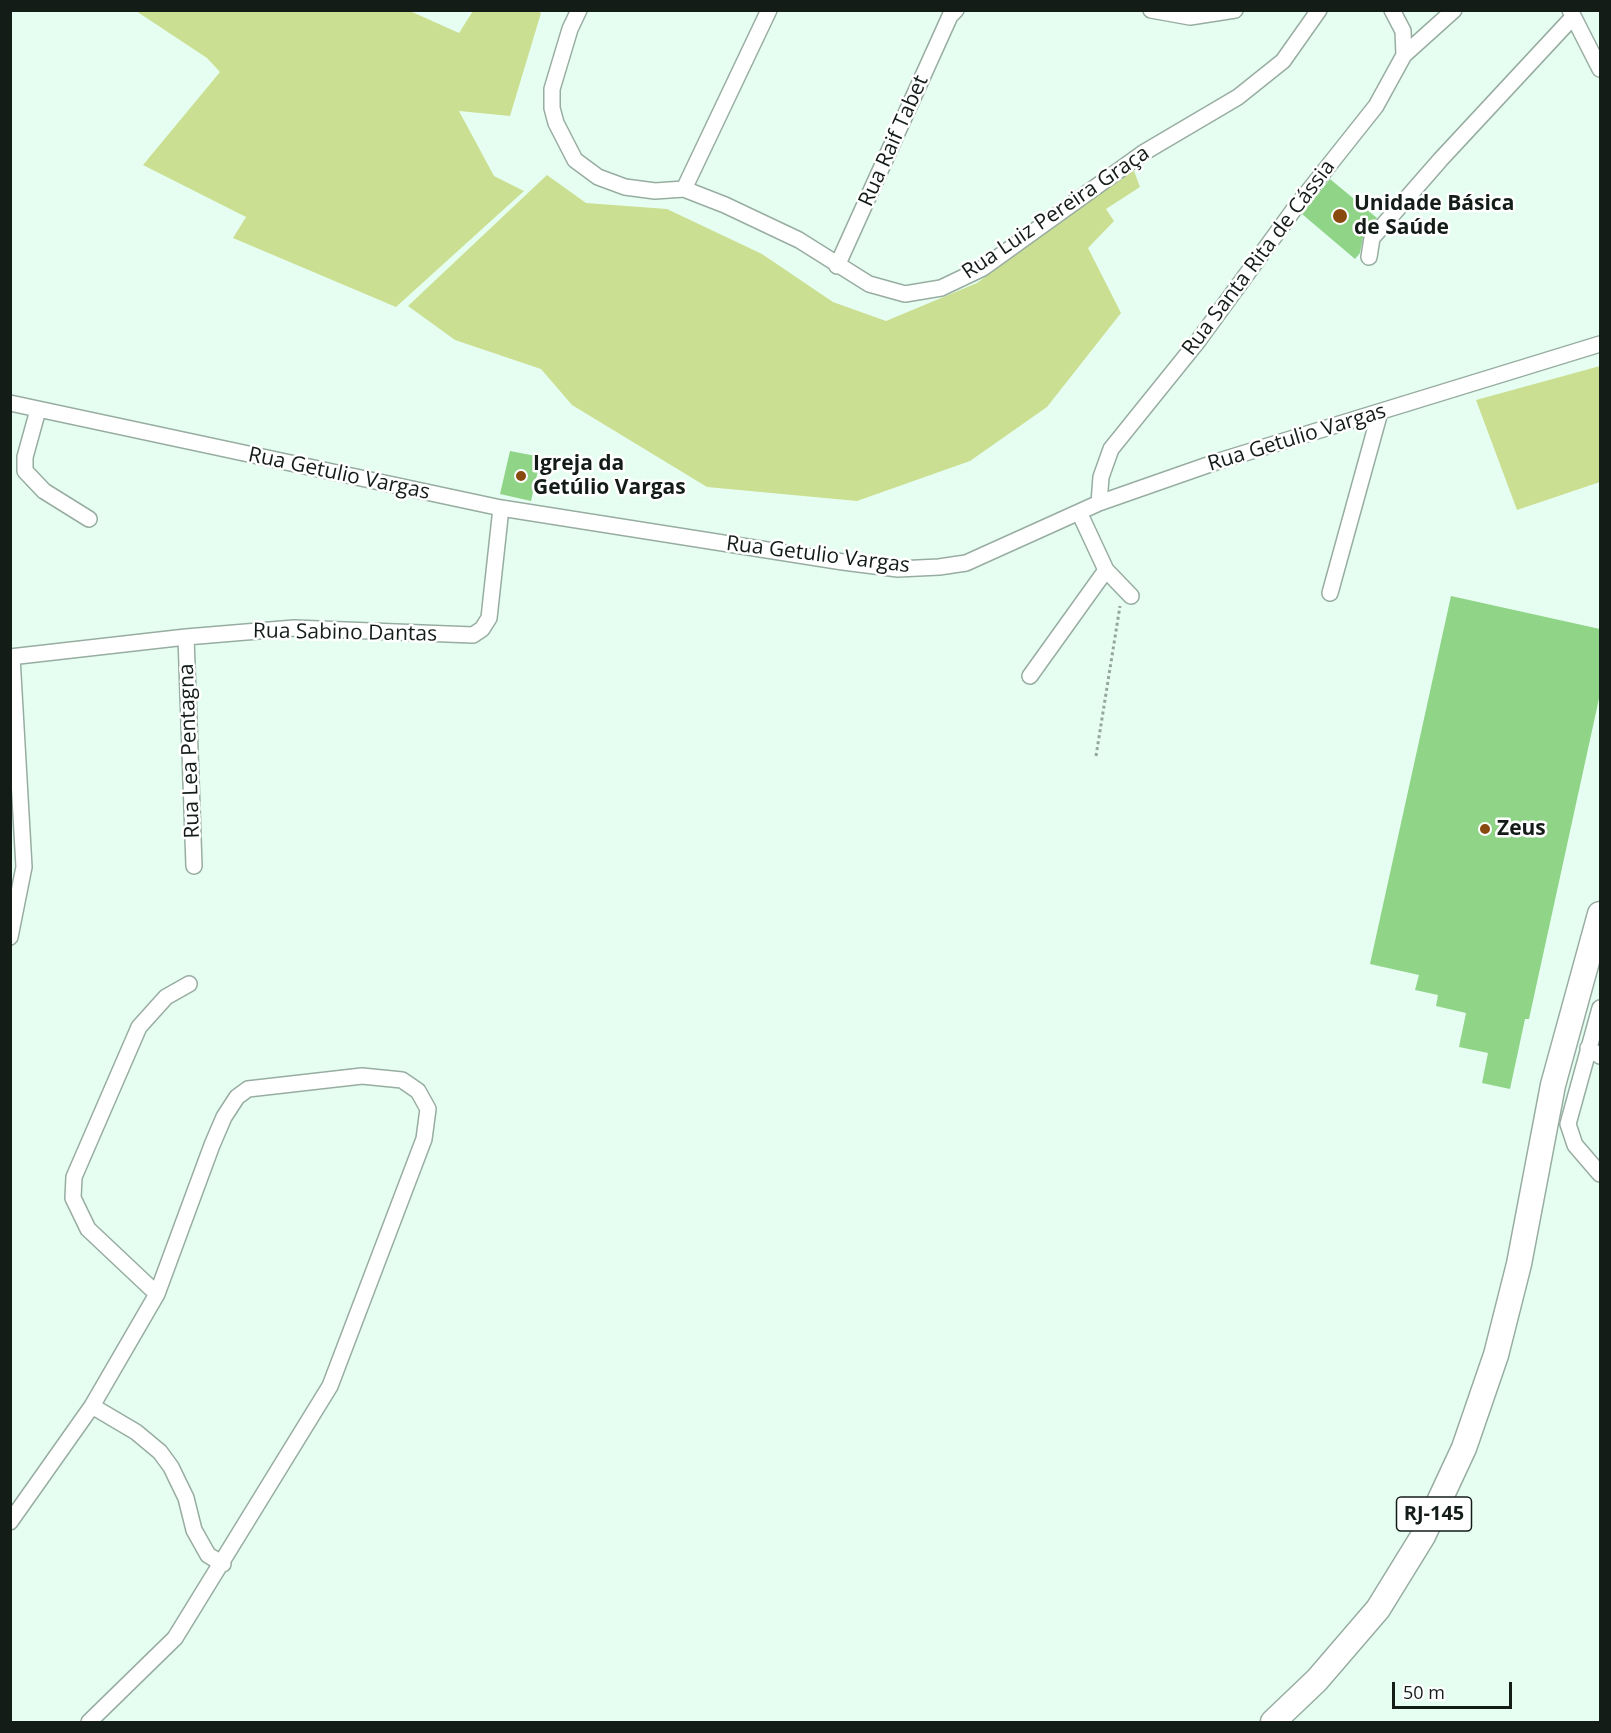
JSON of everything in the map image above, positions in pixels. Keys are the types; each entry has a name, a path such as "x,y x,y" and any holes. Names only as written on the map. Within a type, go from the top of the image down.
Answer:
{"main road":[{"name":"RJ-145","path":"1273,1722 1317,1680 1378,1609 1423,1536 1464,1448 1496,1355 1519,1264 1553,1085 1600,914"}],"street":[{"name":"Rua Luiz Pereira Graça","path":"579,10 567,39 552,89 552,108 556,123 575,160 598,177 625,187 655,191 684,189 761,220 869,284 905,294 942,288 983,268 1143,153 1238,97 1283,61 1319,10"},
{"path":"684,189 769,10"},
{"path":"1151,10 1190,17 1235,10"},
{"path":"1392,10 1403,31 1404,55"},
{"name":"Rua Santa Rita de Cássia","path":"1099,503 1101,477 1111,449 1198,341 1295,208 1376,106 1404,55 1454,10"},
{"name":"Rua Raif Tabet","path":"837,266 953,13"},
{"path":"1370,257 1372,238 1571,14 1600,69"},
{"name":"Rua Getulio Vargas","path":"10,403 501,508 898,569 966,563 1099,503 1219,461 1600,344"},
{"path":"38,410 25,457 25,471 44,491 89,519"},
{"path":"1330,593 1380,412"},
{"name":"Rua Sabino Dantas","path":"11,657 186,636 294,628 473,635 482,629 489,618 501,508"},
{"path":"1079,512 1106,570 1127,592"},
{"path":"1030,676 1106,570"},
{"name":"Rua Lea Pentagna","path":"186,636 195,866"},
{"path":"10,938 24,867 11,657"},
{"path":"156,1294 88,1229 73,1198 74,1177 139,1027 166,997 189,984"},
{"path":"1600,1008 1594,1052 1568,1124 1575,1145 1600,1174"},
{"path":"10,1522 92,1406 156,1294 212,1145 224,1117 237,1097 248,1089 362,1076 402,1080 418,1091 428,1109 424,1139 330,1386 223,1564 175,1638 89,1722"},
{"path":"92,1406 136,1432 160,1452 181,1488 195,1530 208,1555 223,1564"}],"path":[{"path":"1096,756 1127,592"}],"green space":[{"path":"136,11 410,11 459,33 473,11 537,11 541,13 510,116 459,111 494,176 524,191 396,307 233,238 246,217 143,165 220,72 207,58"},
{"path":"1133,168 1140,187 1106,209 1114,221 1088,248 1121,313 1047,407 970,461 857,501 707,487 572,405 541,369 455,340 408,306 547,175 586,203 667,209 762,254 833,302 886,321 977,283"},
{"path":"1600,366 1600,482 1517,510 1476,400"}],"building":[{"name":"Unidade Básica de Saúde","path":"1330,179 1377,218 1364,232 1360,253 1355,259 1302,214"},
{"name":"Igreja da Getúlio Vargas","path":"510,451 541,457 531,501 500,494"},
{"name":"Zeus","path":"1451,596 1600,629 1600,694 1529,1019 1525,1019 1510,1089 1482,1083 1488,1053 1459,1047 1466,1013 1436,1006 1438,995 1415,990 1419,975 1370,964"}],"place":[{"name":"Unidade Básica de Saúde","path":"1340,216"},
{"name":"Igreja da Getúlio Vargas","path":"521,476"},
{"name":"Zeus","path":"1485,829"}]}
